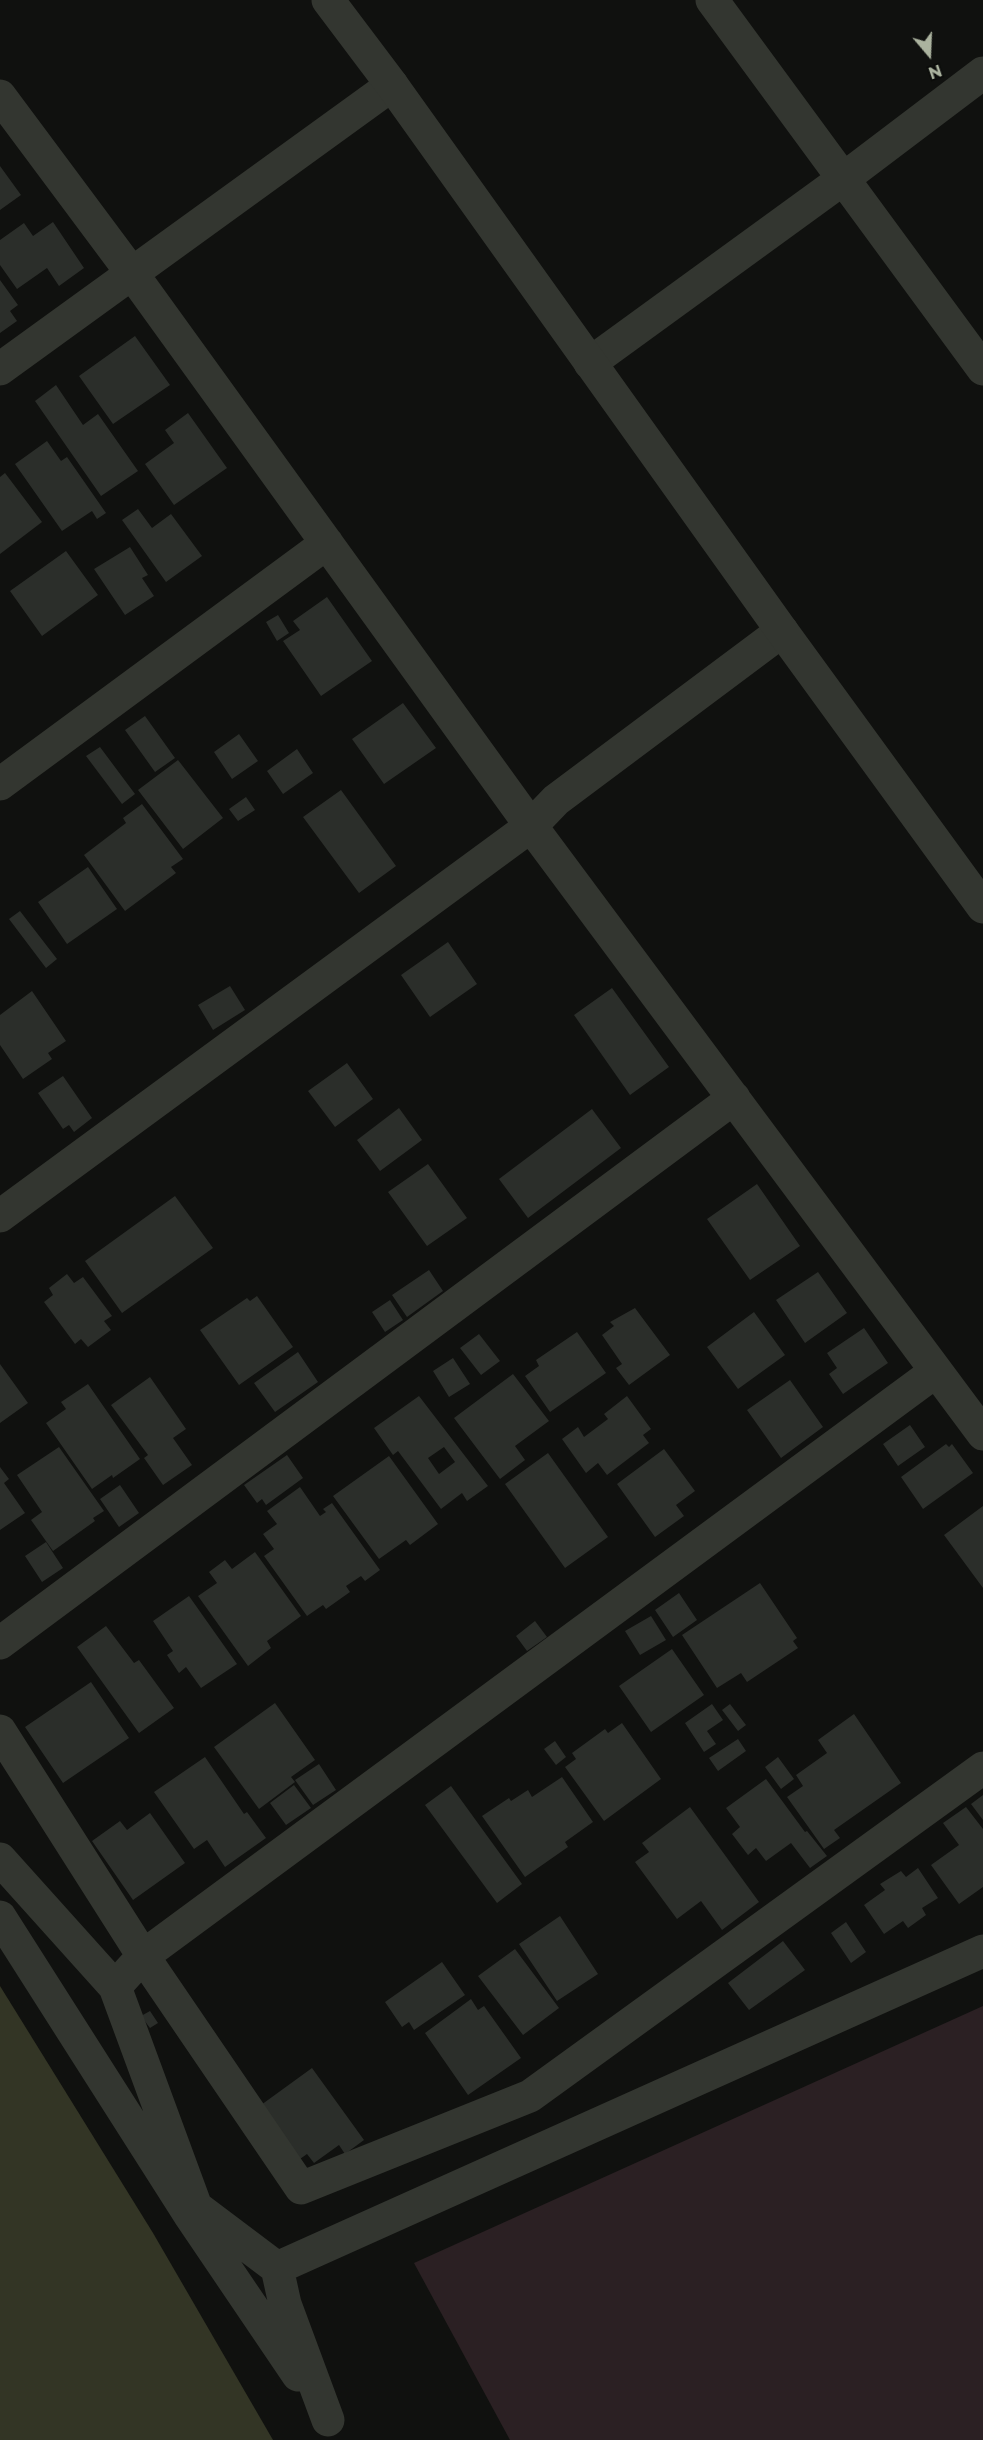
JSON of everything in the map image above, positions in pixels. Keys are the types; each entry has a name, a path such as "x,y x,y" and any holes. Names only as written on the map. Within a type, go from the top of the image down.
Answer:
{"street":[{"path":"328,0 392,85 782,631 983,907"},
{"path":"712,0 983,369"},
{"path":"590,363 843,179 983,73"},
{"path":"0,369 392,85"},
{"path":"0,96 131,272 531,826 983,1434"},
{"path":"0,784 327,543"},
{"path":"0,1216 531,826 555,800 782,631"},
{"path":"0,1643 734,1098"},
{"path":"115,1987 143,1956 935,1372"},
{"path":"0,1731 143,1956 302,2188 530,2096 983,1768"},
{"path":"0,1859 115,1987 192,2210 277,2268 285,2304 334,2430"},
{"path":"0,1917 334,2430"},
{"path":"277,2268 983,1952"}],"shaded area":[{"path":"0,1986 153,2233 273,2440 0,2440"},
{"path":"983,2006 983,2440 510,2440 414,2263"}],"building":[{"path":"0,166 21,195 0,210"},
{"path":"53,222 84,268 59,286 47,268 17,289 0,265 0,240 24,223 33,236"},
{"path":"0,280 18,305 10,311 17,321 0,333"},
{"path":"135,336 170,385 113,424 79,376"},
{"path":"56,385 83,425 98,414 138,471 101,496 35,401"},
{"path":"188,413 227,468 174,505 145,464 174,443 165,430"},
{"path":"47,441 61,461 67,457 106,513 97,519 92,511 62,531 15,464"},
{"path":"5,473 42,522 0,554 0,477"},
{"path":"138,509 152,528 171,514 202,556 166,582 122,520"},
{"path":"130,547 148,575 142,578 154,596 125,615 94,569"},
{"path":"66,551 98,595 42,636 10,591"},
{"path":"327,597 372,661 321,696 283,641 300,630 293,621"},
{"path":"278,615 289,633 277,641 266,622"},
{"path":"403,703 436,748 384,784 352,739"},
{"path":"145,716 175,758 155,772 125,730"},
{"path":"239,734 258,761 232,779 214,752"},
{"path":"100,747 135,794 122,804 86,756"},
{"path":"297,749 313,773 283,794 267,771"},
{"path":"178,760 223,818 183,849 138,790"},
{"path":"341,790 396,866 359,893 303,817"},
{"path":"246,797 255,810 238,821 229,809"},
{"path":"142,804 183,859 171,867 176,873 125,911 84,855 126,823 123,818"},
{"path":"88,867 117,909 67,944 38,902"},
{"path":"20,911 57,959 46,968 9,919"},
{"path":"448,942 477,984 430,1017 401,975"},
{"path":"230,986 245,1010 213,1030 198,1005"},
{"path":"612,988 669,1067 630,1095 574,1015"},
{"path":"32,991 66,1041 48,1053 52,1059 23,1079 0,1045 0,1015"},
{"path":"347,1063 373,1099 335,1127 308,1091"},
{"path":"63,1076 92,1118 74,1132 69,1125 63,1129 38,1093"},
{"path":"399,1108 422,1140 380,1171 357,1140"},
{"path":"592,1109 621,1148 528,1218 499,1179"},
{"path":"428,1164 467,1218 427,1246 388,1192"},
{"path":"757,1184 800,1246 750,1280 707,1219"},
{"path":"175,1196 213,1248 122,1313 85,1261"},
{"path":"429,1270 443,1291 407,1317 392,1295"},
{"path":"818,1272 847,1313 805,1343 776,1300"},
{"path":"67,1274 74,1283 83,1277 112,1316 104,1321 111,1330 88,1347 81,1339 75,1344 44,1302 53,1295 49,1288"},
{"path":"257,1296 293,1347 239,1385 200,1330 247,1298 250,1301"},
{"path":"390,1300 403,1320 385,1332 372,1312"},
{"path":"635,1308 670,1355 629,1385 616,1368 622,1364 602,1335 614,1326 610,1322"},
{"path":"754,1312 785,1355 738,1389 707,1347"},
{"path":"864,1328 888,1363 843,1394 829,1374 837,1368 827,1353"},
{"path":"577,1332 606,1373 550,1412 525,1376 539,1366 536,1360"},
{"path":"479,1334 500,1361 481,1375 460,1348"},
{"path":"298,1352 318,1382 275,1412 254,1383"},
{"path":"453,1358 470,1384 449,1397 433,1371"},
{"path":"0,1364 28,1403 0,1423"},
{"path":"513,1374 549,1421 515,1446 525,1460 500,1479 454,1418"},
{"path":"150,1377 186,1429 173,1438 192,1465 163,1485 144,1458 148,1455 111,1405"},
{"path":"790,1380 823,1427 781,1458 747,1410"},
{"path":"88,1384 140,1459 113,1478 112,1475 92,1489 46,1423 66,1409 61,1402"},
{"path":"419,1396 488,1486 467,1501 462,1493 441,1509 398,1451 393,1455 374,1428","holes":["444,1447 455,1462 439,1474 428,1458"]},
{"path":"627,1396 651,1429 643,1435 649,1443 607,1475 598,1463 586,1473 562,1439 578,1427 584,1437 608,1419 604,1414"},
{"path":"910,1425 925,1447 898,1466 883,1444"},
{"path":"946,1444 949,1447 952,1444 973,1473 923,1509 901,1477"},
{"path":"59,1447 104,1511 93,1518 95,1521 53,1551 31,1520 42,1512 17,1475"},
{"path":"664,1449 695,1491 676,1505 684,1516 655,1537 617,1484"},
{"path":"548,1453 608,1537 565,1568 505,1484"},
{"path":"287,1455 303,1478 266,1505 262,1499 257,1503 244,1485"},
{"path":"389,1456 438,1524 410,1545 406,1540 379,1559 333,1496"},
{"path":"0,1467 9,1479 4,1483 25,1513 0,1530"},
{"path":"120,1485 139,1513 119,1527 100,1499"},
{"path":"300,1487 320,1516 326,1512 323,1509 332,1503 380,1570 365,1581 361,1576 346,1586 350,1592 326,1609 323,1605 307,1616 264,1556 274,1549 263,1534 277,1524 267,1511"},
{"path":"983,1506 983,1588 944,1535"},
{"path":"46,1542 63,1568 42,1582 25,1556"},
{"path":"255,1552 301,1616 267,1641 271,1648 248,1666 198,1596 217,1583 209,1572 225,1560 232,1569"},
{"path":"760,1583 797,1638 793,1641 798,1648 747,1682 741,1673 717,1688 682,1635"},
{"path":"679,1593 697,1620 673,1637 655,1610"},
{"path":"189,1596 237,1664 201,1688 186,1667 179,1673 167,1655 173,1651 153,1621"},
{"path":"651,1616 666,1640 640,1655 625,1631"},
{"path":"535,1621 547,1637 527,1651 516,1636"},
{"path":"106,1626 134,1663 139,1660 174,1708 139,1733 77,1647"},
{"path":"672,1649 704,1695 651,1732 619,1686"},
{"path":"91,1682 129,1738 63,1783 25,1727"},
{"path":"275,1703 315,1760 291,1777 295,1782 259,1809 214,1747"},
{"path":"712,1704 723,1720 707,1731 716,1744 704,1752 685,1723"},
{"path":"730,1704 746,1725 738,1731 722,1710"},
{"path":"854,1714 901,1783 834,1830 840,1838 824,1849 787,1797 803,1786 796,1775 827,1753 818,1740"},
{"path":"622,1723 661,1779 604,1821 565,1767 576,1759 572,1753 605,1729 608,1733"},
{"path":"738,1739 746,1751 718,1771 709,1758"},
{"path":"555,1741 566,1757 556,1765 544,1749"},
{"path":"205,1757 244,1814 247,1812 266,1838 225,1867 207,1840 194,1849 154,1792"},
{"path":"778,1757 794,1779 781,1789 765,1767"},
{"path":"319,1764 336,1790 313,1805 295,1780"},
{"path":"562,1777 593,1822 565,1842 568,1847 525,1877 482,1816 509,1798 511,1801 528,1790 532,1797"},
{"path":"766,1779 805,1832 807,1831 827,1856 810,1868 791,1843 766,1861 756,1848 748,1855 732,1834 740,1827 726,1808"},
{"path":"294,1785 311,1808 286,1825 270,1803"},
{"path":"451,1786 522,1884 497,1903 425,1805"},
{"path":"983,1795 983,1820 971,1804"},
{"path":"690,1807 759,1902 722,1930 701,1901 677,1919 635,1862 649,1852 642,1843"},
{"path":"966,1807 983,1829 983,1887 959,1904 931,1865 959,1845 943,1823"},
{"path":"150,1813 185,1863 133,1900 92,1841 120,1821 127,1830"},
{"path":"918,1868 938,1898 922,1908 926,1915 908,1928 903,1921 884,1934 864,1905 885,1890 880,1884 901,1871 906,1877"},
{"path":"560,1916 598,1974 557,2001 519,1944"},
{"path":"846,1922 866,1952 851,1963 831,1933"},
{"path":"783,1941 805,1970 749,2010 728,1983"},
{"path":"515,1949 559,2008 523,2035 478,1976"},
{"path":"442,1962 465,1995 414,2030 409,2022 402,2027 385,2002"},
{"path":"471,1999 478,2010 484,2006 521,2058 468,2095 425,2033"},
{"path":"150,2011 158,2023 150,2028 141,2016"},
{"path":"312,2068 364,2140 345,2154 339,2145 314,2163 307,2154 300,2159 261,2105"}]}
